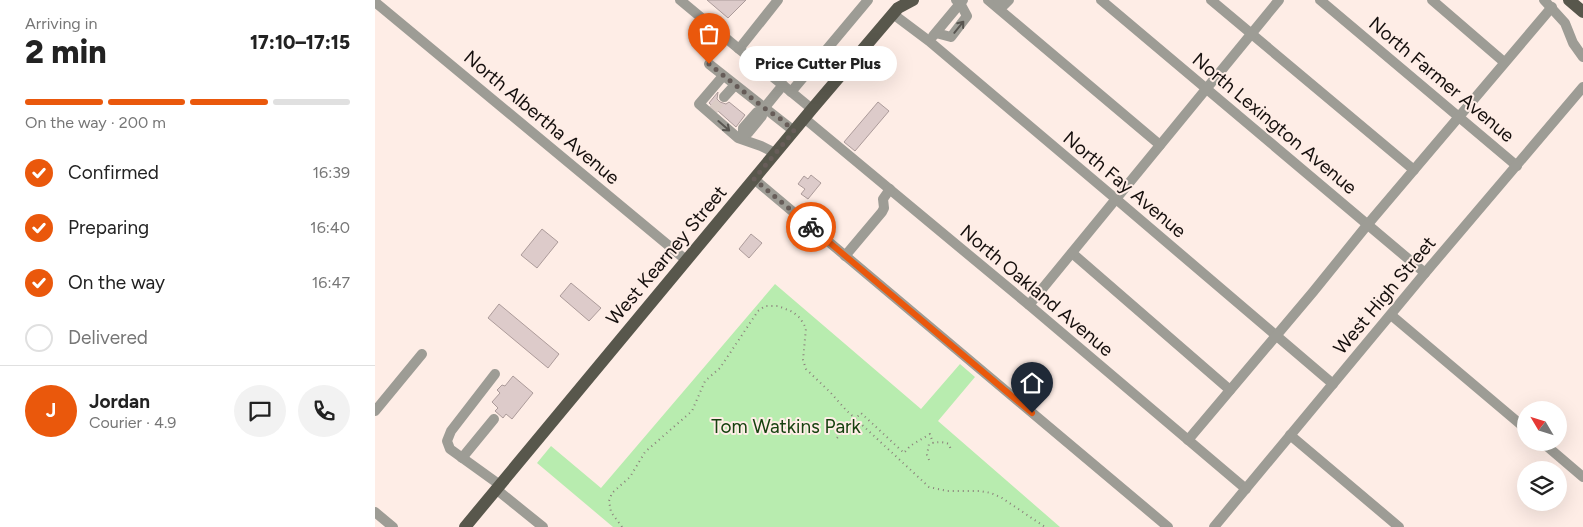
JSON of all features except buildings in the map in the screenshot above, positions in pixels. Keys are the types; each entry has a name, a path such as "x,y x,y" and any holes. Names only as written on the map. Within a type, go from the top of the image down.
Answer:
{"main road":[{"name":"West Kearney Street","path":"465,527 897,7 913,0"},
{"path":"1569,0 1583,12"}],"street":[{"name":"North Oakland Avenue","path":"680,0 791,92 808,114 889,189 1029,304 1246,489"},
{"path":"739,49 779,0"},
{"path":"791,92 867,0"},
{"path":"988,0 1160,145"},
{"name":"North Lexington Avenue","path":"1101,0 1425,273"},
{"path":"1211,0 1414,170"},
{"path":"1029,304 1279,0"},
{"name":"North Farmer Avenue","path":"1320,0 1517,166"},
{"path":"1433,0 1504,62"},
{"path":"1575,0 1583,4"},
{"path":"932,37 951,37 967,16 959,1"},
{"name":"North Albertha Avenue","path":"375,2 686,260"},
{"path":"1188,440 1459,117 1548,4 1565,23 1573,43 1583,57"},
{"name":"North Fay Avenue","path":"897,7 1116,199 1333,384"},
{"path":"709,64 762,110 782,120 794,131"},
{"path":"723,76 699,104 740,136 775,154"},
{"path":"724,97 735,85"},
{"path":"740,136 743,128 757,112 762,110 783,85"},
{"name":"West High Street","path":"1214,527 1425,273 1583,87"},
{"path":"754,179 1168,527"},
{"path":"845,256 882,212 884,208 883,199 889,189"},
{"path":"1072,253 1229,390"},
{"path":"1391,315 1517,421"},
{"path":"375,411 422,354"},
{"path":"495,374 451,431 447,441 450,449 498,487 543,527"},
{"path":"462,458 494,419"},
{"path":"1290,435 1399,527"},
{"path":"1553,451 1583,477"},
{"path":"375,512 393,527"}],"path":[{"path":"622,527 611,512 609,501 612,493 630,477 645,452 692,411 705,381 720,368 755,314 761,308 773,306 782,307 793,312 806,325 803,365 929,487 947,491 991,493 1002,498 1045,527"},
{"path":"837,438 861,414 904,453 910,446 930,434 933,442"},
{"path":"929,460 929,444 933,442 949,444 951,450"}],"green space":[{"name":"Tom Watkins Park","path":"775,284 921,409 960,364 975,377 938,421 1060,527 613,527 537,463 551,446 601,488"}],"tunnel":[{"path":"713,110 724,97"}],"way so far":[{"path":"709,64 794,131 754,179 811,227"}],"place":[{"name":"Price Cutter Plus","path":"709,64"}],"route":[{"path":"811,227 1032,413"}]}
